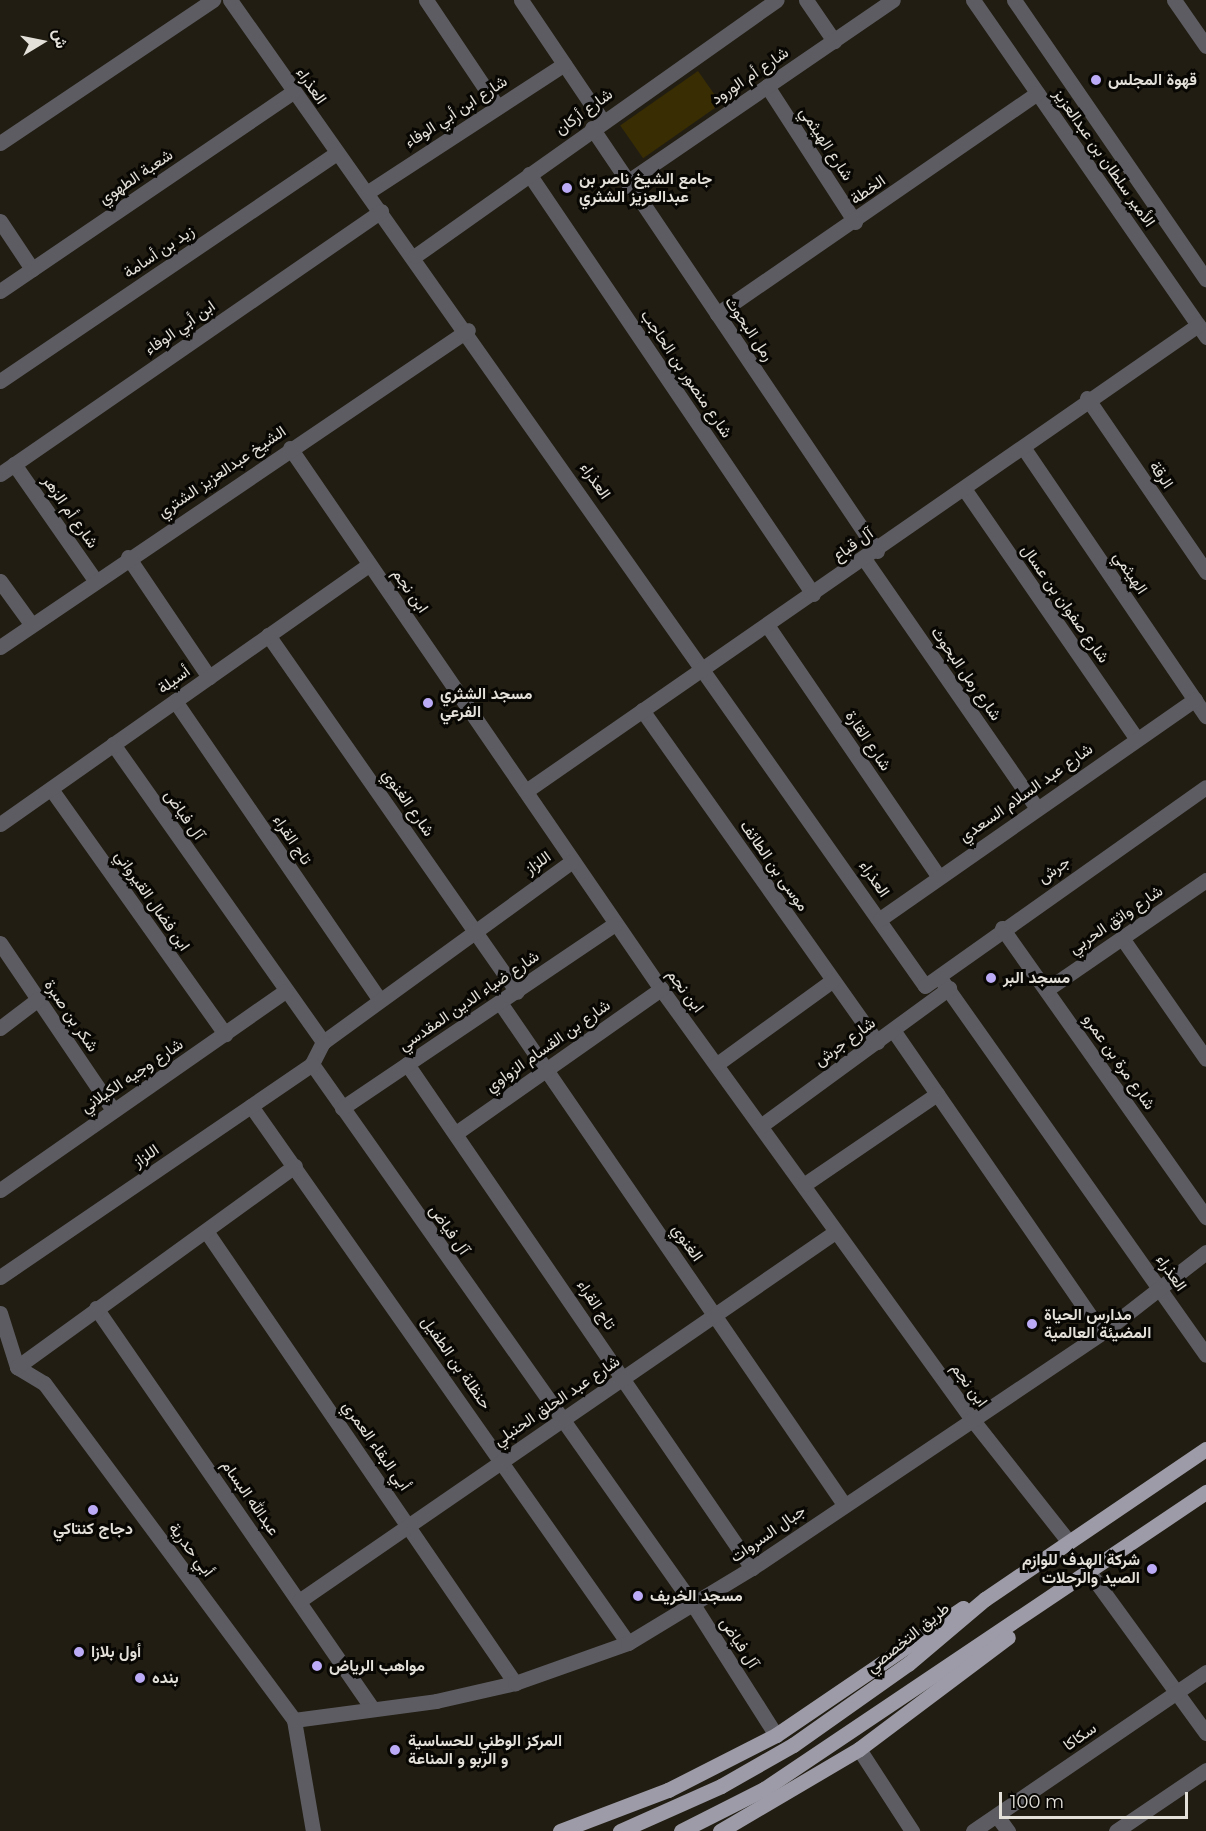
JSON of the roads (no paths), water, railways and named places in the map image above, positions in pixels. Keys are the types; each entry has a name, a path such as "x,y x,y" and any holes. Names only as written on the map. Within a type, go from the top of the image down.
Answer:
{"main road":[{"name":"طريق التخصصي","path":"620,1831 721,1786 811,1732 908,1664 985,1599 1206,1449"},
{"path":"681,1831 764,1790 1206,1492"},
{"path":"720,1831 859,1749 1089,1572"},
{"path":"560,1831 668,1790 776,1735 955,1612 985,1599"}],"street":[{"path":"0,143 213,0"},
{"name":"العذراء","path":"230,0 293,92 468,330 925,986"},
{"path":"426,0 497,106"},
{"path":"521,0 564,64 597,124"},
{"name":"شارع أركان","path":"415,256 597,124 776,0"},
{"path":"806,0 834,41"},
{"name":"شارع أم الورود","path":"627,182 893,0"},
{"name":"الأمير سلطان بن عبدالعزيز","path":"973,0 1202,331"},
{"name":"الأمير سلطان بن عبدالعزيز","path":"1014,0 1206,279"},
{"path":"1174,0 1206,46"},
{"name":"شارع ابن أبي الوفاء","path":"368,192 564,64"},
{"name":"شارع الهيثمي","path":"766,86 855,222"},
{"name":"شعبة الطهوي","path":"0,291 293,92"},
{"name":"الخطة","path":"717,314 855,222 1037,93"},
{"name":"رمل البحوث","path":"597,124 627,182 717,314 871,555"},
{"name":"زيد بن أسامة","path":"0,381 337,153"},
{"name":"شارع منصور بن الحاجب","path":"529,174 813,594"},
{"name":"ابن أبي الوفاء","path":"0,474 381,211"},
{"path":"0,221 32,269"},
{"name":"الشيخ عبدالعزيز الشتري","path":"0,647 128,557 468,330"},
{"name":"آل قباع","path":"526,791 703,666 1024,450 1087,398 1202,331"},
{"name":"الرقة","path":"1087,398 1206,572"},
{"name":"ابن نجم","path":"290,448 526,791 571,862 661,989 805,1184 835,1232 972,1418 1069,1542"},
{"name":"الهيثمي","path":"1024,450 1206,716"},
{"name":"شارع أم الزهر","path":"14,464 95,580"},
{"name":"شارع صفوان بن عسال","path":"965,490 1136,738"},
{"name":"شارع رمل البحوث","path":"871,555 1037,808"},
{"path":"128,557 209,676"},
{"name":"أسيلة","path":"0,824 369,565"},
{"path":"0,580 31,624"},
{"name":"شارع القارة","path":"767,625 939,877"},
{"name":"شارع الغنوي","path":"268,635 476,929 517,992"},
{"name":"شارع عبد السلام السعدي","path":"880,919 1136,738 1195,699"},
{"name":"تاج القراء","path":"176,701 379,999"},
{"name":"موسى بن الطائف","path":"642,710 877,1041"},
{"name":"آل فياض","path":"113,744 323,1042"},
{"name":"جرش","path":"925,986 944,983 1002,928 1206,787"},
{"name":"ابن فضال القيرواني","path":"51,789 225,1035"},
{"name":"اللزاز","path":"323,1042 379,999 571,862"},
{"name":"شارع واثق الحربي","path":"1046,990 1206,880"},
{"name":"شارع ضياء الدين المقدسي","path":"342,1108 501,1004 615,924"},
{"name":"شارع مرة بن عمرو","path":"1002,928 1206,1217"},
{"path":"1122,938 1206,1059"},
{"name":"شكر بن صبرة","path":"0,943 113,1110"},
{"path":"717,1064 833,980"},
{"name":"العذراء","path":"944,983 1206,1354"},
{"name":"شارع جرش","path":"762,1125 893,1030 944,983"},
{"name":"شارع بن القسام الزواوي","path":"456,1133 661,989"},
{"name":"شارع وجيه الكيلاني","path":"0,1190 285,991"},
{"path":"0,1028 38,999"},
{"name":"الغنوي","path":"501,1004 843,1503"},
{"path":"893,1030 1102,1334"},
{"path":"312,1064 323,1042"},
{"name":"اللزاز","path":"0,1277 312,1064"},
{"name":"آل فياض","path":"312,1064 560,1420 694,1606 776,1735"},
{"name":"تاج القراء","path":"407,1064 624,1377 752,1568"},
{"path":"805,1184 938,1094"},
{"name":"حنظلة بن الطفيل","path":"251,1106 628,1642"},
{"path":"0,1313 17,1367 295,1166"},
{"name":"أبي البقاء العمري","path":"206,1231 515,1683"},
{"name":"شارع عبد الحلق الحنبلي","path":"299,1601 835,1232"},
{"name":"جبال السروات","path":"294,1720 373,1709 515,1683 628,1642 694,1606 843,1503 1102,1334 1206,1252"},
{"name":"عبدالله البسام","path":"96,1308 373,1709"},
{"name":"أبي حدرية","path":"17,1367 44,1383 294,1720 314,1831"},
{"path":"1089,1572 1174,1694 1206,1733"},
{"name":"سكاكا","path":"973,1831 1206,1672"},
{"path":"859,1749 912,1831"},
{"path":"1116,1831 1206,1770"},
{"path":"997,1816 1008,1831"}],"place":[{"name":"قهوة المجلس","path":"1096,80"},
{"name":"جامع الشيخ ناصر بن عبدالعزيز الشثري","path":"567,188"},
{"name":"مسجد الشثري الفرعي","path":"428,703"},
{"name":"مسجد البر","path":"991,978"},
{"name":"مدارس الحياة المضيئة العالمية","path":"1032,1324"},
{"name":"دجاج كنتاكي","path":"93,1510"},
{"name":"شركة الهدف للوازم الصيد والرحلات","path":"1152,1569"},
{"name":"مسجد الخريف","path":"638,1596"},
{"name":"أول بلازا","path":"79,1652"},
{"name":"مواهب الرياض","path":"317,1666"},
{"name":"بنده","path":"140,1678"},
{"name":"المركز الوطني للحساسية و الربو و المناعة","path":"395,1750"}]}
